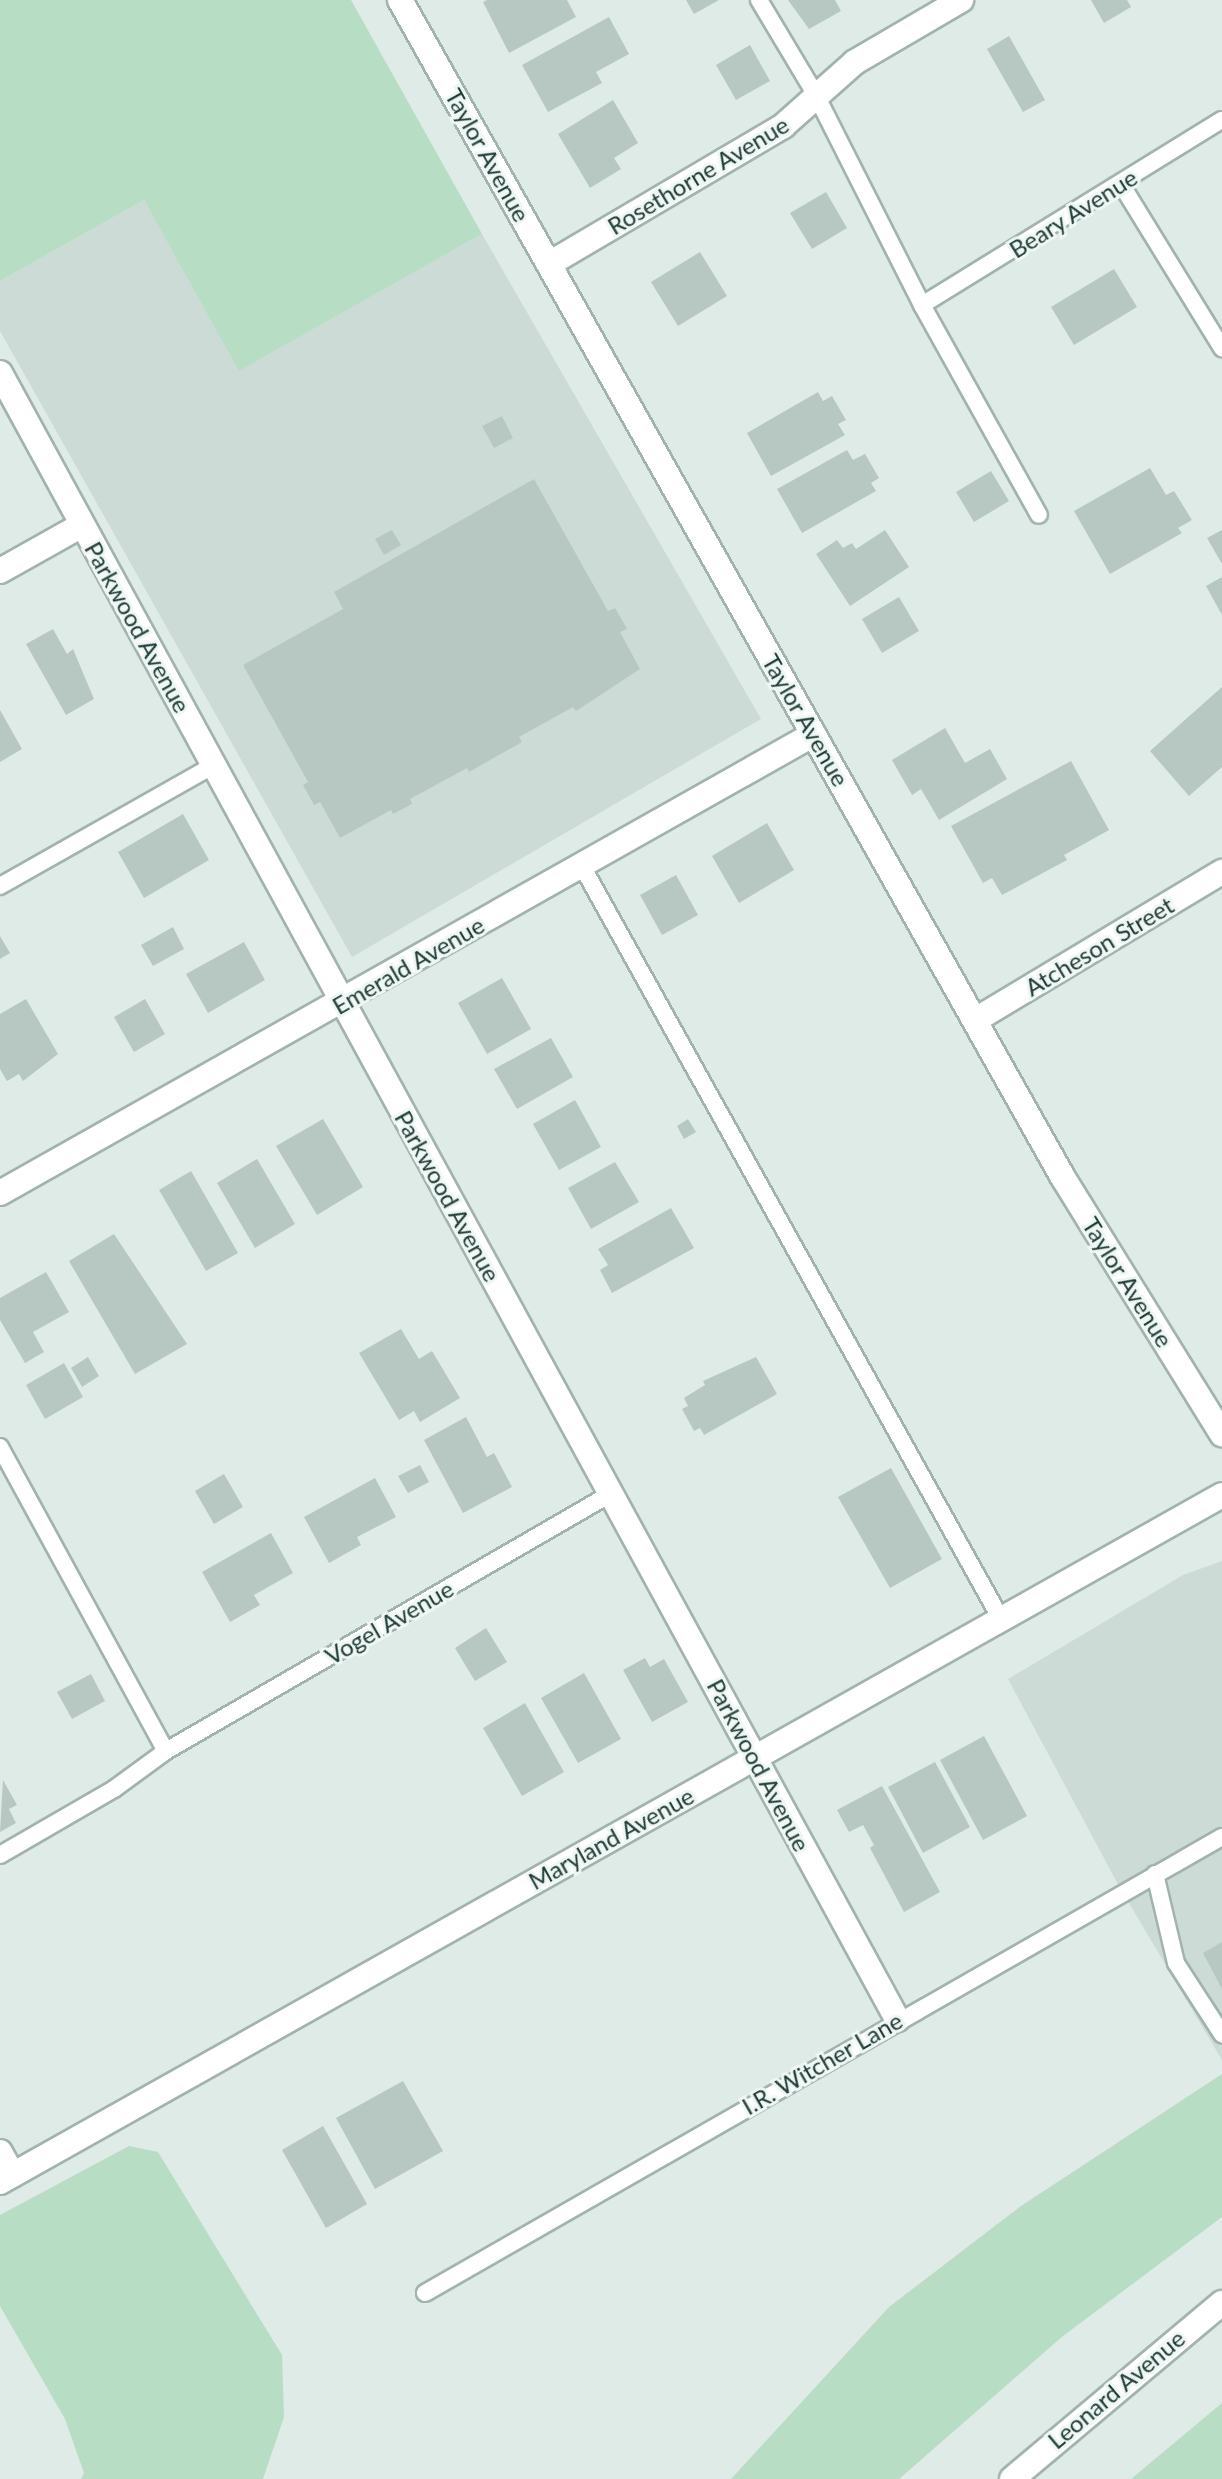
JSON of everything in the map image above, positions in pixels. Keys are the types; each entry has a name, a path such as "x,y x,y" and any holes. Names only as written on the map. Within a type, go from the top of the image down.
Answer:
{"street":[{"name":"Taylor Avenue","path":"400,0 977,1019 1062,1176 1222,1434"},
{"name":"Rosethorne Avenue","path":"549,264 783,126 855,62 961,0"},
{"name":"Parkwood Avenue","path":"0,373 897,2019"},
{"path":"0,571 82,525"},
{"name":"Emerald Avenue","path":"0,1193 814,734"},
{"name":"Atcheson Street","path":"977,1019 1222,872"},
{"name":"Maryland Avenue","path":"6,2178 1222,1495"},
{"path":"0,2152 6,2178"},
{"name":"Leonard Avenue","path":"1012,2479 1222,2303"}],"lane":[{"path":"759,0 817,97 922,305 1039,515"},
{"name":"Beary Avenue","path":"922,305 1222,120"},
{"path":"1121,184 1222,348"},
{"path":"0,886 214,765"},
{"path":"582,866 1001,1619"},
{"path":"0,1447 166,1751"},
{"name":"Vogel Avenue","path":"0,1855 114,1789 166,1751 612,1493"},
{"name":"I.R. Witcher Lane","path":"425,2293 897,2019 1222,1837"},
{"path":"1155,1874 1176,1963 1222,2034"}],"shaded area":[{"path":"144,200 240,370 482,234 761,719 352,957 0,331 0,281"},
{"path":"1222,1561 1222,2060 1120,1888 1008,1679 1183,1575"}],"green space":[{"path":"0,0 351,0 482,234 239,371 144,200 0,281"},
{"path":"1222,2074 1222,2217 1063,2336 899,2479 731,2479 889,2307 1021,2206"},
{"path":"129,2146 158,2152 282,2355 284,2417 263,2479 81,2479 84,2473 65,2419 0,2306 0,2215"},
{"path":"1222,2403 1222,2479 1131,2479"}],"building":[{"path":"567,0 576,17 509,53 483,2"},
{"path":"686,0 719,0 694,14"},
{"path":"788,0 835,0 841,11 809,29"},
{"path":"1091,0 1127,0 1131,7 1104,23"},
{"path":"609,17 629,54 596,72 602,83 548,112 522,65"},
{"path":"1009,36 1045,100 1023,112 987,49"},
{"path":"750,45 770,81 736,100 716,65"},
{"path":"613,100 638,143 614,158 621,169 590,188 558,134"},
{"path":"826,192 847,228 812,249 790,213"},
{"path":"700,252 727,296 678,326 651,282"},
{"path":"1114,269 1137,307 1074,345 1051,307"},
{"path":"818,392 823,401 832,396 846,420 838,424 845,435 771,476 747,433"},
{"path":"502,416 513,438 494,448 482,426"},
{"path":"847,450 853,460 865,454 879,478 871,483 876,491 802,533 777,489"},
{"path":"1150,468 1166,495 1174,491 1192,520 1178,528 1182,533 1110,574 1074,511"},
{"path":"991,471 1009,501 974,522 956,492"},
{"path":"534,479 608,611 615,608 627,629 620,632 640,669 576,711 573,707 519,737 522,742 469,772 467,768 410,799 412,804 393,814 391,810 340,838 320,802 314,805 303,785 308,782 243,665 343,609 334,592"},
{"path":"392,530 401,545 384,555 375,539"},
{"path":"885,530 909,567 850,606 816,554 837,540 843,548 852,543 856,549"},
{"path":"1222,530 1222,564 1207,538"},
{"path":"1222,577 1222,615 1206,586"},
{"path":"899,597 919,631 882,653 862,619"},
{"path":"53,629 67,654 73,649 94,699 66,715 26,644"},
{"path":"1222,687 1222,767 1189,796 1150,751"},
{"path":"0,710 22,749 0,762"},
{"path":"945,728 965,763 990,749 1007,779 939,820 921,789 912,795 892,760"},
{"path":"1071,761 1109,830 1064,855 1067,860 1002,895 992,878 983,883 951,826"},
{"path":"183,814 209,860 144,898 118,852"},
{"path":"767,823 794,870 739,903 712,856"},
{"path":"676,875 698,915 662,935 640,895"},
{"path":"173,927 184,949 153,966 141,945"},
{"path":"0,936 10,953 0,959"},
{"path":"244,942 265,980 208,1013 186,974"},
{"path":"502,978 531,1029 487,1054 458,1003"},
{"path":"26,999 58,1054 23,1081 19,1074 7,1081 0,1069 0,1014"},
{"path":"145,999 165,1034 134,1052 114,1017"},
{"path":"551,1038 573,1077 517,1109 494,1069"},
{"path":"575,1100 601,1147 559,1170 533,1124"},
{"path":"323,1119 363,1187 317,1215 276,1146"},
{"path":"688,1119 696,1132 684,1139 677,1126"},
{"path":"257,1159 295,1224 255,1248 217,1183"},
{"path":"615,1162 639,1202 591,1229 568,1188"},
{"path":"191,1171 238,1253 206,1271 159,1190"},
{"path":"671,1208 694,1248 612,1293 600,1270 608,1265 598,1249"},
{"path":"114,1234 187,1344 135,1374 69,1261"},
{"path":"46,1272 69,1312 33,1332 44,1352 25,1363 0,1320 0,1298"},
{"path":"401,1329 419,1359 432,1351 460,1398 420,1422 414,1411 399,1420 359,1353"},
{"path":"88,1357 99,1376 82,1387 71,1368"},
{"path":"756,1357 777,1394 704,1435 700,1428 694,1431 682,1409 688,1406 684,1398 705,1385 703,1381"},
{"path":"64,1363 83,1397 45,1419 26,1385"},
{"path":"466,1417 487,1457 494,1453 512,1487 463,1513 424,1440"},
{"path":"420,1465 429,1482 408,1493 398,1476"},
{"path":"891,1468 942,1559 890,1588 838,1497"},
{"path":"224,1474 243,1507 214,1524 195,1491"},
{"path":"375,1478 396,1517 357,1537 361,1545 329,1563 304,1517"},
{"path":"271,1533 293,1573 254,1595 260,1605 230,1622 202,1572"},
{"path":"486,1628 507,1662 475,1681 455,1648"},
{"path":"645,1658 650,1667 664,1659 688,1702 652,1722 623,1670"},
{"path":"584,1673 621,1739 578,1763 541,1698"},
{"path":"91,1674 105,1701 72,1719 57,1692"},
{"path":"525,1703 564,1772 522,1796 483,1728"},
{"path":"984,1736 1027,1816 983,1840 940,1760"},
{"path":"935,1762 970,1827 923,1853 888,1787"},
{"path":"3,1780 17,1805 9,1809 16,1823 0,1832"},
{"path":"882,1786 940,1892 904,1912 870,1848 874,1845 863,1825 849,1832 837,1810"},
{"path":"1222,1942 1222,1989 1203,1953"},
{"path":"403,2081 443,2151 375,2189 336,2118"},
{"path":"323,2126 367,2204 326,2228 282,2150"}]}
